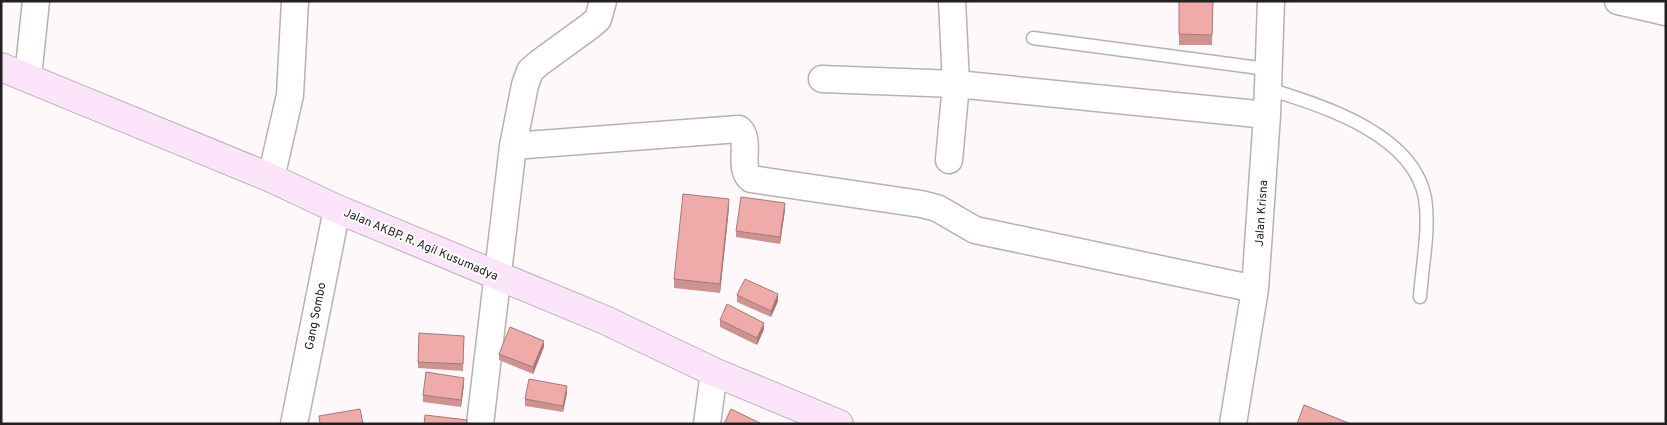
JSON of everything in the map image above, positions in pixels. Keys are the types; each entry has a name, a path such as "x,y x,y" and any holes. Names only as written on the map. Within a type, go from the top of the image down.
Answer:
{"main road":[{"name":"Jalan AKBP. R. Agil Kusumadya","path":"1,67 271,178 336,209 606,320 714,372 839,424"}],"street":[{"path":"28,77 36,1"},
{"path":"271,178 290,95 295,1"},
{"path":"480,424 513,146 530,71 598,19 604,1"},
{"path":"950,160 956,84 952,1"},
{"name":"Jalan Krisna","path":"1233,424 1255,289 1268,115 1271,1"},
{"path":"1618,1 1666,12"},
{"path":"822,80 956,84 1268,115"},
{"path":"513,146 739,128 743,134 746,171 751,179 921,204 937,208 975,230 1255,289"},
{"name":"Gang Sombo","path":"294,424 336,209"},
{"path":"707,424 714,372"}],"lane":[{"path":"1033,38 1268,79 1310,103 1362,126 1385,139 1404,158 1417,176 1425,197 1426,222 1420,297"}],"building":[{"path":"1179,1 1213,1 1212,35 1179,34"},
{"path":"683,194 729,199 720,284 674,279"},
{"path":"741,197 785,203 780,237 736,231"},
{"path":"745,279 778,294 771,311 737,295"},
{"path":"727,304 764,323 757,338 720,320"},
{"path":"510,327 544,341 533,367 499,354"},
{"path":"419,333 464,336 463,364 418,362"},
{"path":"426,372 464,378 461,400 423,395"},
{"path":"529,379 567,386 563,406 525,399"},
{"path":"1304,405 1351,424 1297,424"},
{"path":"360,409 363,424 320,424 319,416"},
{"path":"731,409 762,424 724,424"},
{"path":"425,415 467,420 467,424 424,424"}]}
